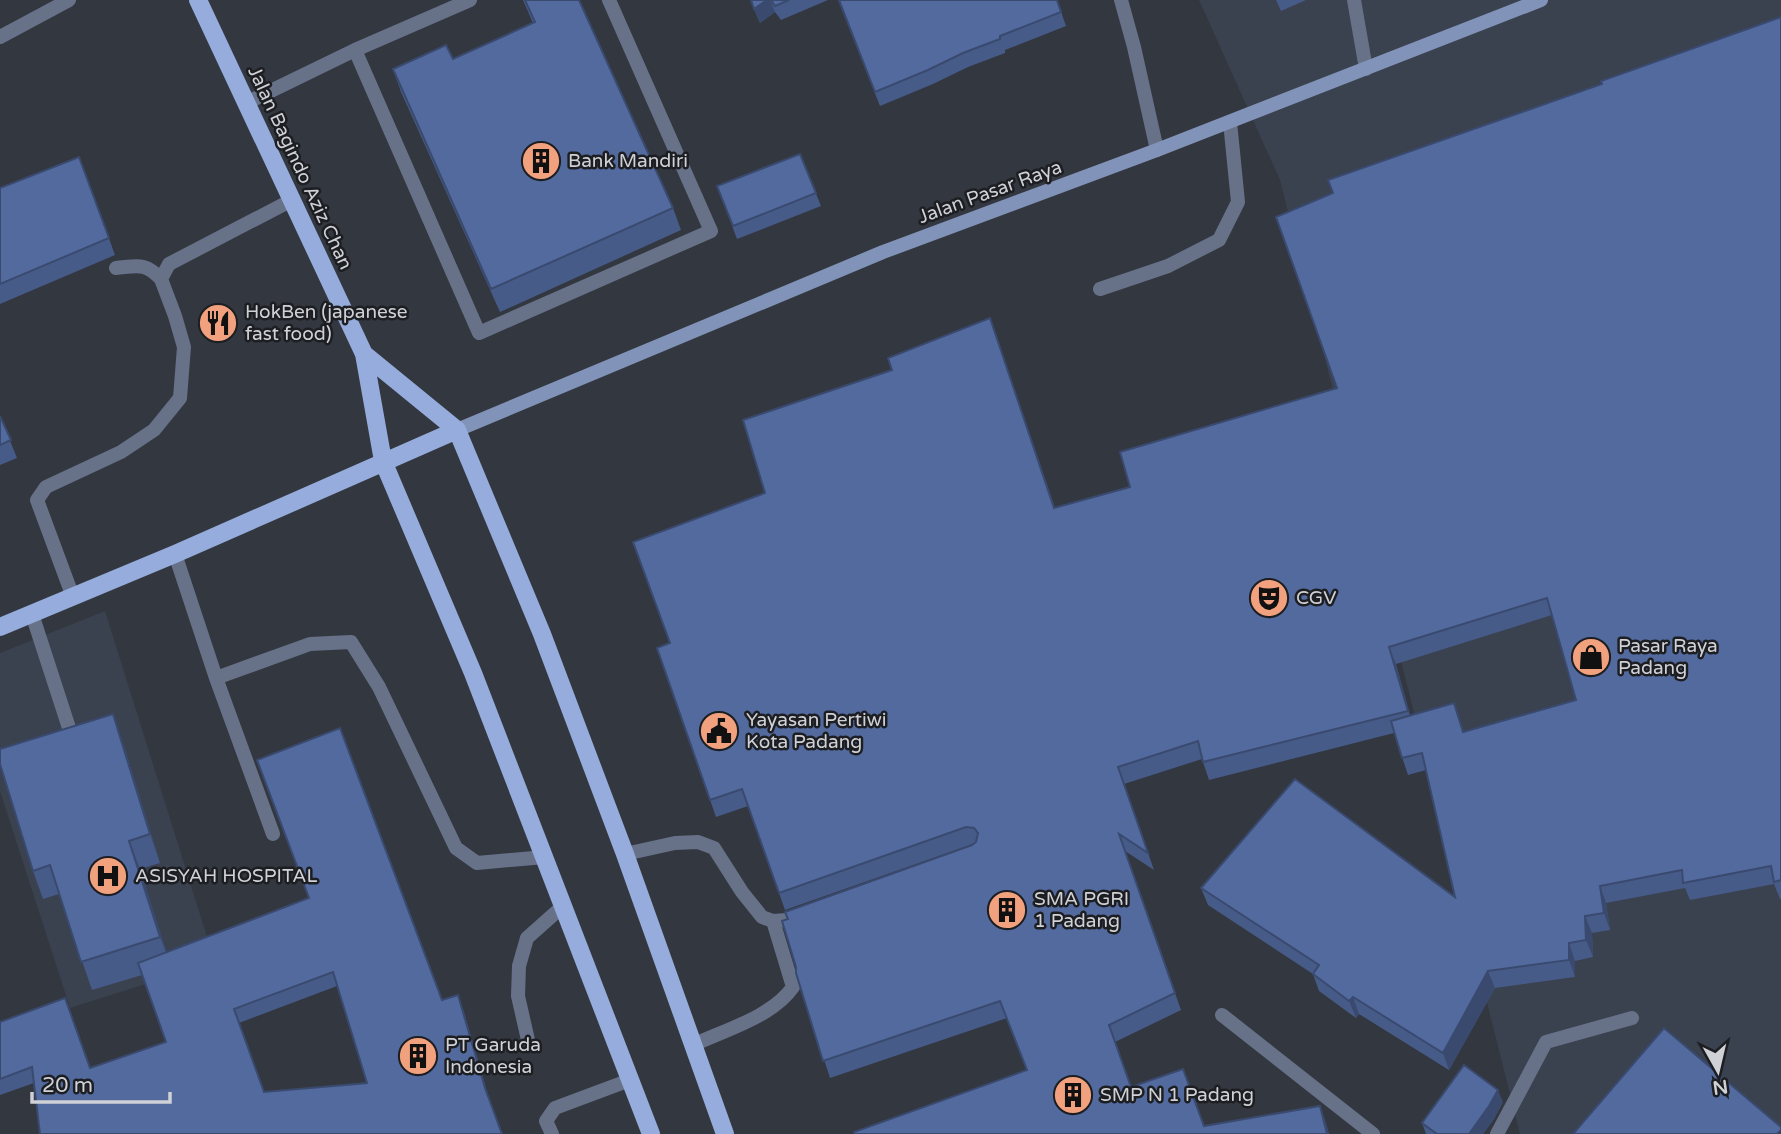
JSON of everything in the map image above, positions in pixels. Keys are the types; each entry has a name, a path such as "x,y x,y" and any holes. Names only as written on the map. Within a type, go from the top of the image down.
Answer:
{"main road":[{"name":"Jalan Bagindo Aziz Chan","path":"198,0 364,354"},
{"name":"Jalan Pasar Raya","path":"457,430 883,252 1157,150 1541,0"},
{"path":"364,354 457,430 542,634 625,854 725,1134"},
{"path":"364,354 383,461 473,673 651,1134"},
{"path":"0,627 175,554 457,430"}],"lane":[{"path":"0,37 69,0"},
{"path":"246,103 355,50 470,0"},
{"path":"355,50 480,333 711,231 609,0"},
{"path":"1121,0 1157,150"},
{"path":"1354,0 1366,69"},
{"path":"1100,289 1168,266 1219,240 1238,202 1230,122"},
{"path":"161,279 169,264 292,200"},
{"path":"73,597 37,500 46,487 121,452 154,430 180,398 184,347 161,279 150,268 116,268"},
{"path":"175,554 216,678 273,834"},
{"path":"32,614 71,731"},
{"path":"216,678 310,644 351,642 379,687 456,848 477,863 545,857"},
{"path":"625,854 676,843 698,842 714,848 761,917 773,921 787,920 808,912"},
{"path":"528,1040 518,996 519,966 527,938 563,906"},
{"path":"693,1045 765,1012 786,997 793,987 773,921"},
{"path":"1222,1015 1373,1134"},
{"path":"1497,1134 1546,1042 1632,1018"},
{"path":"552,1134 546,1121 555,1108 630,1080"}],"shaded area":[{"name":"Pasar Raya Padang","path":"1199,0 1781,0 1781,1134 1520,1134 1280,180"},
{"name":"ASISYAH HOSPITAL","path":"105,611 215,962 70,1008 0,791 0,653"}],"building":[{"name":"Bank Mandiri","path":"525,0 579,0 673,208 491,289 393,69 446,45 453,59 535,22"},
{"path":"751,0 767,0 754,9"},
{"path":"771,0 789,0 775,6"},
{"path":"839,0 1057,0 1061,12 875,92"},
{"path":"1781,17 1781,880 1774,882 1771,866 1683,883 1682,870 1600,886 1604,913 1585,916 1586,940 1569,943 1569,960 1488,971 1443,1053 1353,997 1349,1001 1313,974 1319,965 1201,888 1295,779 1455,897 1422,753 1402,758 1391,721 1454,703 1463,732 1576,700 1547,598 1389,647 1408,711 1203,762 1198,741 1118,767 1148,853 1119,834 1175,993 1109,1025 1131,1087 1183,1069 1204,1126 1320,1106 1327,1134 855,1134 854,1132 1027,1070 1000,1001 823,1061 782,921 788,919 785,912 972,845 976,842 978,833 974,828 966,827 779,893 742,789 710,800 657,648 670,643 633,542 765,493 743,420 892,370 888,358 990,318 1054,508 1130,487 1120,452 1337,388 1276,217 1333,193 1328,180 1602,84 1601,81"},
{"path":"800,154 816,193 733,226 717,186"},
{"path":"79,157 109,238 0,284 0,188"},
{"path":"0,416 11,440 0,445"},
{"path":"113,714 150,834 129,841 160,937 81,962 50,865 33,871 0,764 0,749"},
{"path":"340,728 442,1000 458,995 485,1088 502,1134 40,1134 32,1067 0,1079 0,1022 65,998 90,1068 166,1042 138,963 309,898 257,760","holes":["333,972 367,1083 264,1092 234,1009"]},
{"path":"1664,1028 1781,1127 1781,1130 1777,1134 1573,1134"},
{"path":"1464,1065 1498,1090 1469,1134 1437,1134 1422,1123"}],"place":[{"name":"Bank Mandiri","path":"541,161"},
{"name":"HokBen (japanese fast food)","path":"218,323"},
{"name":"CGV","path":"1269,598"},
{"name":"Pasar Raya Padang","path":"1591,657"},
{"name":"Yayasan Pertiwi Kota Padang","path":"719,731"},
{"name":"ASISYAH HOSPITAL","path":"108,876"},
{"name":"SMA PGRI 1 Padang","path":"1007,910"},
{"name":"PT Garuda Indonesia","path":"418,1056"},
{"name":"SMP N 1 Padang","path":"1073,1095"}]}
